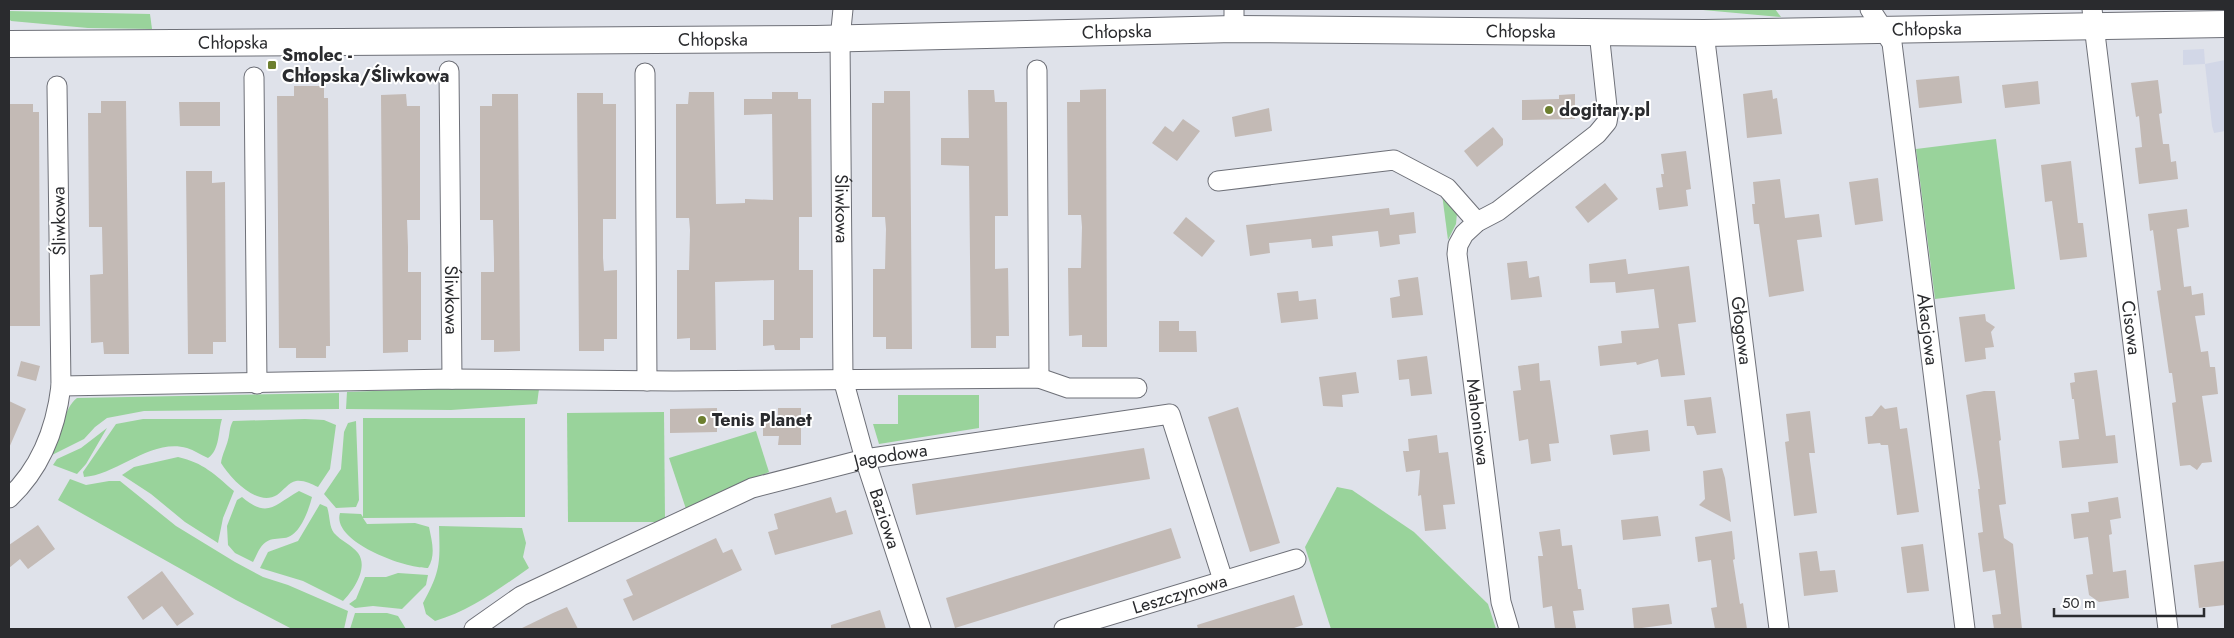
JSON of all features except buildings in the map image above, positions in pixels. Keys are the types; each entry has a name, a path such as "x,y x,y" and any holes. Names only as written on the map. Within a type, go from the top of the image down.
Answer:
{"street":[{"name":"Śliwkowa","path":"843,9 840,39 843,379"},
{"name":"Akacjowa","path":"1870,9 1892,43 1965,629"},
{"name":"Chłopska","path":"9,44 840,39 1234,19 1599,32 1704,33 1885,30 2092,18 2225,24"},
{"name":"Cisowa","path":"2092,18 2168,629"},
{"name":"Mahoniowa","path":"1509,629 1501,602 1456,254 1458,244 1464,234 1477,222 1498,211 1597,134 1607,122 1608,116 1599,32"},
{"name":"Głogowa","path":"1704,33 1779,629"},
{"path":"1037,70 1039,378"},
{"name":"Śliwkowa","path":"449,71 452,379"},
{"path":"645,73 647,381"},
{"path":"254,77 257,384"},
{"name":"Śliwkowa","path":"9,498 31,472 48,442 56,418 61,386 57,86"},
{"path":"1218,182 1394,160 1447,188 1477,222"},
{"path":"61,386 257,384 452,379 647,381 1039,378 1068,388 1137,388"},
{"name":"Baziowa","path":"843,379 865,459 921,629"},
{"name":"Jagodowa","path":"474,629 521,596 752,488 865,459 1170,414 1224,580"},
{"name":"Leszczynowa","path":"1064,629 1296,559"}],"shaded area":[{"path":"2204,49 2205,64 2183,65 2183,50"},
{"path":"2225,60 2225,131 2214,133 2205,64"}],"green space":[{"path":"1692,9 1775,9 1781,17"},
{"path":"9,11 150,14 152,29 88,28 11,21 9,19"},
{"path":"1996,139 2015,289 1935,299 1916,149"},
{"path":"1442,194 1457,213 1456,224 1448,240"},
{"path":"428,389 539,389 537,404 451,410 346,409 347,392"},
{"path":"339,393 339,409 144,411 107,418 84,439 52,455 65,416 72,402 77,398"},
{"path":"898,395 979,395 979,428 879,444 873,424 898,424"},
{"path":"664,412 665,519 660,522 568,522 567,413"},
{"path":"363,418 525,418 525,517 363,518 367,524 415,523 429,527 433,553 428,568 404,564 372,552 347,534 340,524 340,513 361,514 363,517"},
{"path":"143,419 222,419 217,445 212,455 208,458 187,448 174,446 160,448 96,475 84,477 83,472 116,424"},
{"path":"324,420 336,425 330,469 318,487 296,481 288,485 277,495 269,498 261,497 245,490 221,463 233,421"},
{"path":"356,421 359,500 356,507 336,508 324,494 341,469 344,432 348,423"},
{"path":"107,428 86,464 77,474 53,465 57,459 81,448"},
{"path":"756,431 769,472 686,509 669,458"},
{"path":"178,457 202,466 234,491 223,518 218,543 185,522 151,494 122,475 134,467"},
{"path":"70,479 86,485 120,481 176,526 235,562 263,577 288,585 348,611 344,629 292,629 236,600 58,500"},
{"path":"1337,487 1352,490 1414,532 1488,604 1496,629 1331,629 1305,547"},
{"path":"299,491 312,497 303,522 295,533 284,538 272,539 266,542 253,562 235,553 228,545 227,526 237,500 242,497 258,507 271,508"},
{"path":"320,504 327,507 331,528 334,533 356,550 361,559 361,572 358,579 343,601 303,581 260,568 268,552 298,541"},
{"path":"439,526 522,528 526,543 523,557 529,568 472,605 435,621 426,614 423,603 438,566"},
{"path":"398,573 428,575 426,585 402,609 373,606 355,608 349,604 356,599 365,577 386,577"},
{"path":"355,613 387,613 398,616 406,629 350,629"}],"place":[{"name":"Smolec - Chłopska/Śliwkowa","path":"272,65"},
{"name":"dogitary.pl","path":"1549,110"},
{"name":"Tenis Planet","path":"702,420"}]}
